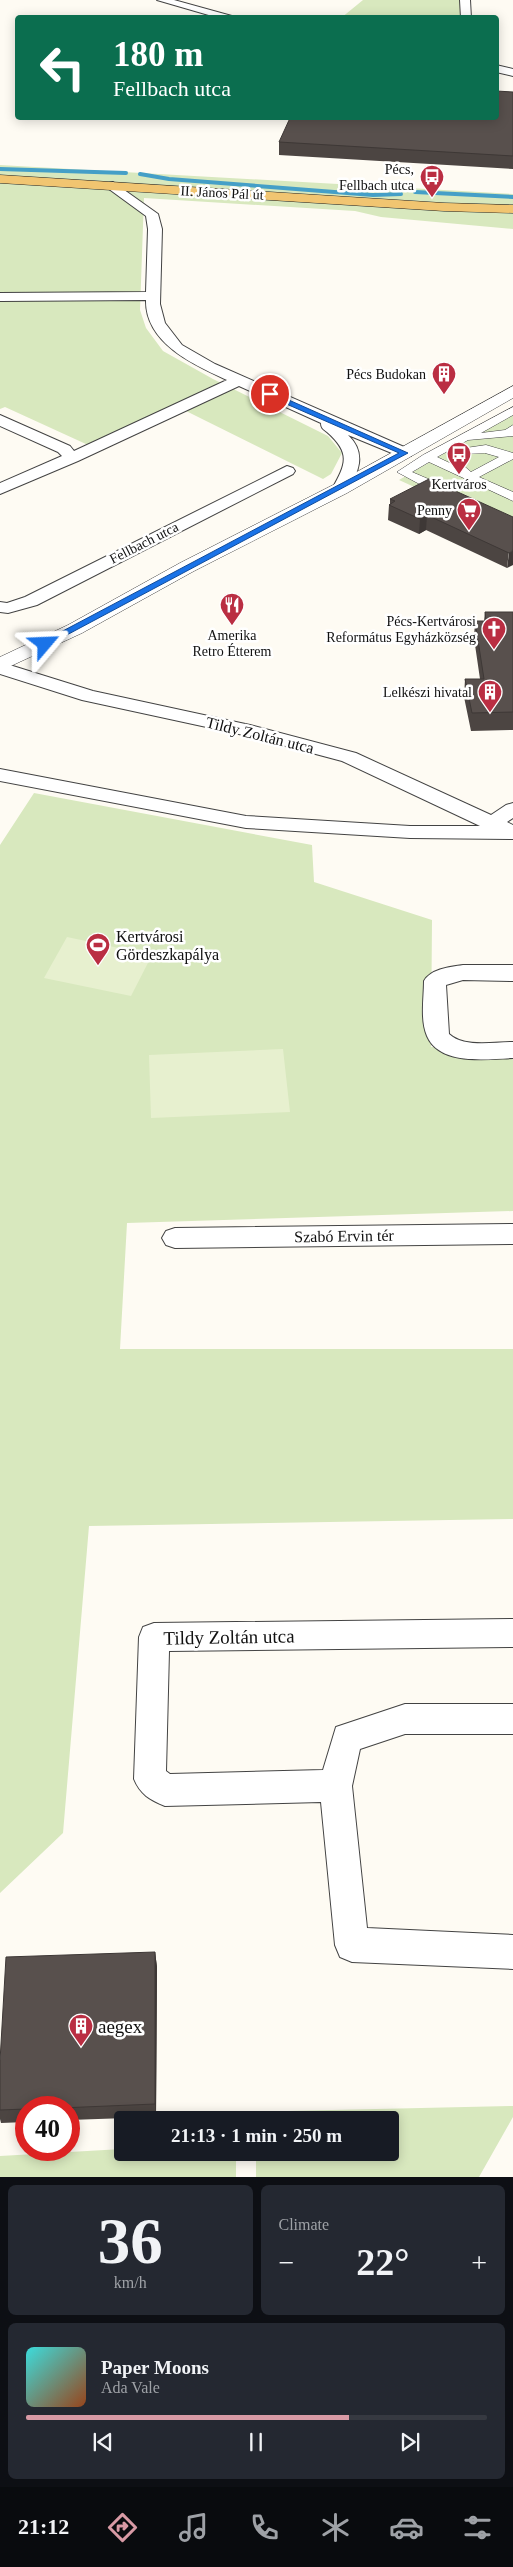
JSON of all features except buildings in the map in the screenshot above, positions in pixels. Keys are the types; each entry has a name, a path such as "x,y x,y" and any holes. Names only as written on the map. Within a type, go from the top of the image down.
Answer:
{"main road":[{"name":"II. János Pál út","path":"0,179 444,207"},
{"path":"444,207 513,209"},
{"path":"444,207 513,217"}],"street":[{"path":"162,0 222,15"},
{"path":"465,0 466,15"},
{"path":"499,69 513,72"},
{"path":"113,186 152,214 155,229 153,296 158,323 177,348 239,380 317,416 405,453"},
{"path":"0,297 153,296"},
{"path":"0,489 72,458 239,380"},
{"path":"0,666 75,629 187,567 340,489 513,391"},
{"path":"429,484 403,472 513,410"},
{"path":"317,416 343,438 351,450 352,467 340,489"},
{"path":"0,420 64,449 72,458"},
{"path":"492,422 513,431"},
{"path":"468,437 513,431"},
{"path":"448,445 494,464"},
{"path":"470,478 458,467 458,458 463,452 486,449 512,453"},
{"path":"470,478 512,453"},
{"path":"427,457 470,478 512,495"},
{"name":"Fellbach utca","path":"0,607 8,608 32,601 287,471"},
{"name":"Tildy Zoltán utca","path":"0,666 89,696 250,731 349,757 505,829"},
{"path":"0,775 246,822 410,832 505,829 513,809"},
{"path":"513,973 458,973 443,975 435,981 438,1034 442,1043 454,1049 513,1050"},
{"name":"Szabó Ervin tér","path":"175,1238 513,1234"},
{"name":"Tildy Zoltán utca","path":"336,1786 165,1790 150,1779 154,1637 513,1633"},
{"path":"513,1719 405,1718 347,1738 336,1786 352,1945 513,1952"}],"green space":[{"path":"363,0 462,0 462,15 345,15"},
{"path":"0,165 513,194 513,229 381,217 355,211 144,198 140,310 146,328 163,351 213,379 328,436 342,453 331,474 323,479 184,410 99,450 5,407 0,409"},
{"path":"513,413 513,532 399,480"},
{"path":"34,793 312,845 314,882 432,920 431,1047 513,1050 513,1211 127,1223 120,1349 513,1349 513,1519 89,1526 63,1833 0,1893 0,845"},
{"name":"Kertvárosi Gördeszkapálya","path":"67,937 152,955 131,996 44,978"},
{"path":"283,1049 290,1112 151,1118 149,1055"},
{"path":"513,2106 513,2117 479,2177 256,2177 256,2161 399,2161 399,2111 287,2111"},
{"path":"114,2149 114,2161 236,2161 236,2177 0,2177 0,2156 15,2155 15,2161 80,2161 80,2151"}],"waterway":[{"path":"0,169 126,173"},
{"path":"140,174 169,179 373,195 401,194"},
{"path":"415,192 513,197"}],"place":[{"name":"Pécs, Fellbach utca","path":"432,198"},
{"name":"Pécs Budokan","path":"444,395"},
{"name":"Kertváros","path":"459,475"},
{"name":"Penny","path":"469,531"},
{"name":"Amerika Retro Étterem","path":"232,626"},
{"name":"Pécs-Kertvárosi Református Egyházközség","path":"494,650"},
{"name":"Lelkészi hivatal","path":"490,713"},
{"name":"Kertvárosi Gördeszkapálya","path":"98,966"},
{"name":"aegex","path":"81,2047"}],"route":[{"path":"45,644 405,453 270,394"}]}
